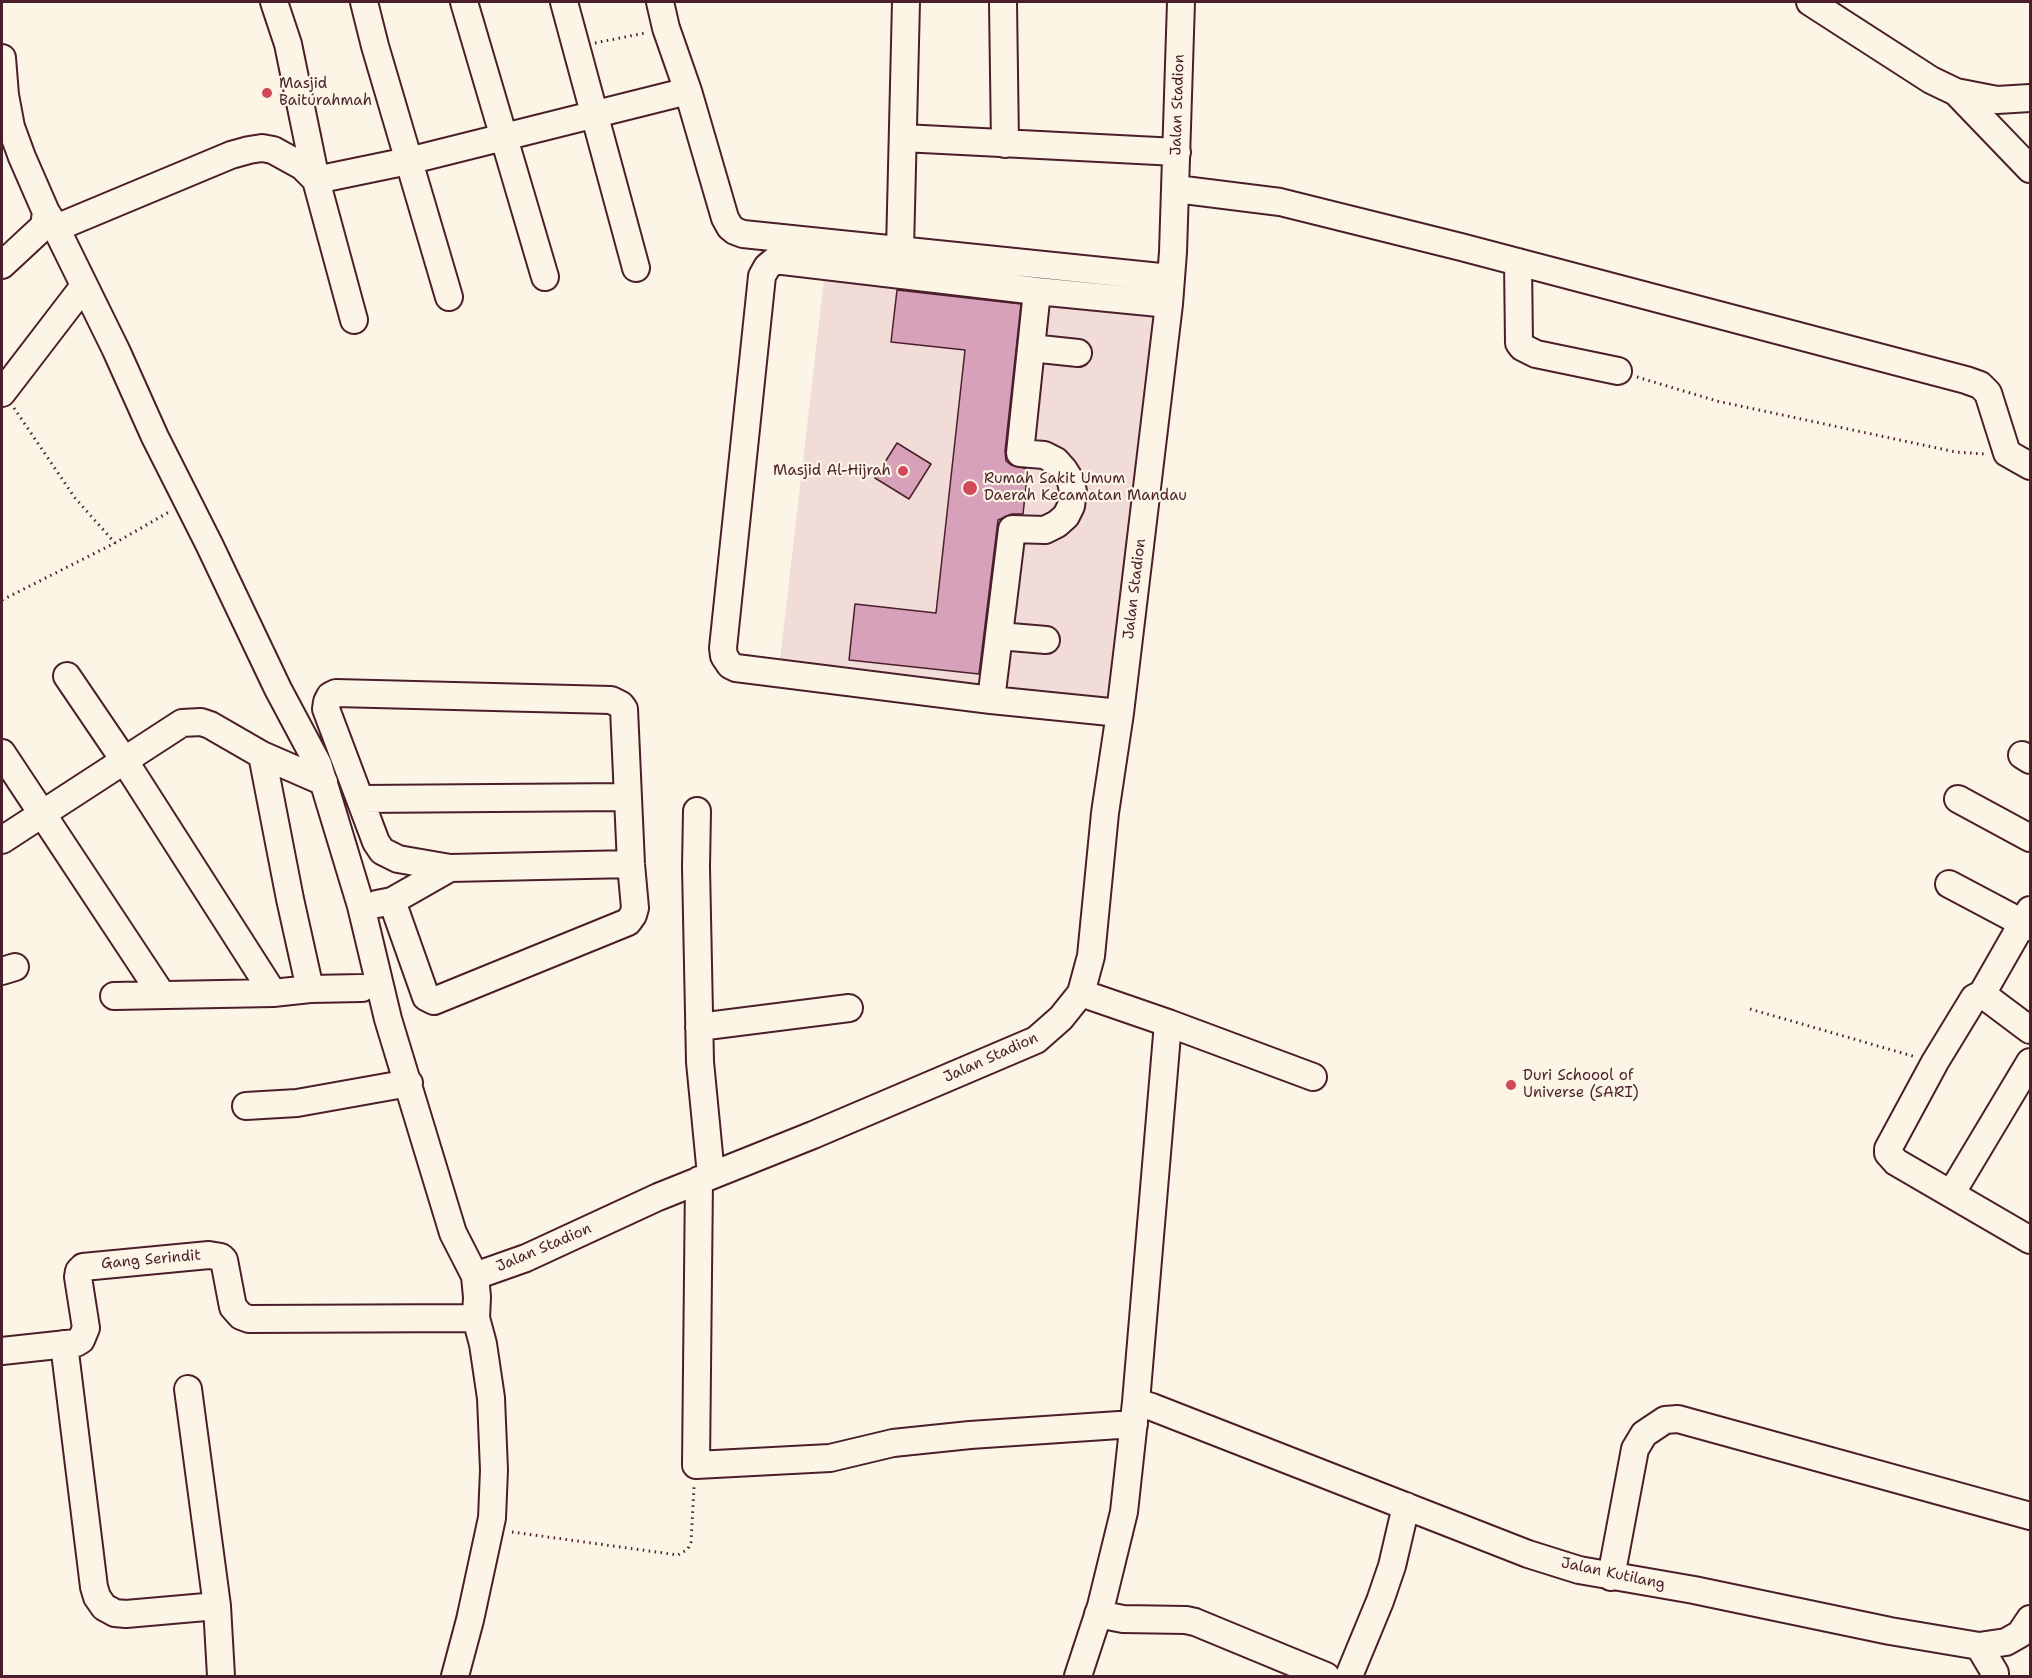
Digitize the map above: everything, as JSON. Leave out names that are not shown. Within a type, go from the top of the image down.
[{"type":"street","points":[[274,2],[288,44],[316,180],[354,320]]},
{"type":"street","points":[[364,2],[448,297]]},
{"type":"street","points":[[464,2],[546,278]]},
{"type":"street","points":[[564,2],[636,268]]},
{"type":"street","points":[[660,2],[725,218],[735,231],[743,234],[1170,278]]},
{"type":"street","points":[[900,250],[906,2]]},
{"type":"street","points":[[1003,2],[1005,144]]},
{"type":"street","name":"Jalan Stadion","points":[[475,1276],[526,1258],[658,1197],[813,1135],[1036,1040],[1061,1018],[1081,993],[1091,956],[1105,813],[1120,713],[1169,304],[1176,189],[1181,2]]},
{"type":"street","points":[[1810,2],[1930,80],[1956,92],[1997,100],[2031,98]]},
{"type":"street","points":[[2,58],[5,95],[11,127],[22,158],[278,689],[318,764],[361,906],[388,1019],[453,1233],[475,1276],[476,1318],[483,1344],[491,1398],[494,1470],[489,1528],[470,1620],[455,1677]]},
{"type":"street","points":[[316,180],[408,161],[688,91]]},
{"type":"street","points":[[1956,92],[2031,169]]},
{"type":"street","points":[[903,138],[1177,152]]},
{"type":"street","points":[[2,265],[51,220],[249,150],[262,148],[273,150],[302,166],[316,180]]},
{"type":"street","points":[[1176,189],[1280,202],[1966,380],[1980,385],[1988,393],[2007,453],[2031,466]]},
{"type":"street","points":[[1120,713],[991,700],[736,668],[730,665],[724,656],[723,648],[762,276],[774,261],[783,261],[1169,304]]},
{"type":"street","points":[[1518,262],[1519,343],[1522,347],[1536,354],[1618,371]]},
{"type":"street","points":[[2,392],[84,286]]},
{"type":"street","points":[[991,700],[1012,529],[1045,530],[1057,524],[1071,506],[1073,492],[1071,481],[1056,461],[1044,455],[1020,453],[1037,291]]},
{"type":"street","points":[[1031,348],[1078,353]]},
{"type":"street","points":[[999,636],[1046,640]]},
{"type":"street","points":[[67,676],[124,760],[273,993]]},
{"type":"street","points":[[392,901],[426,997],[434,1001],[628,922],[635,908],[624,709],[618,702],[611,700],[336,693],[330,696],[326,709],[376,842],[385,854],[398,859],[450,868],[631,864]]},
{"type":"street","points":[[2,840],[182,723],[201,722],[210,725],[262,755],[324,782]]},
{"type":"street","points":[[2,753],[162,995]]},
{"type":"street","points":[[262,755],[310,989]]},
{"type":"street","points":[[361,799],[628,797]]},
{"type":"street","points":[[1958,799],[2031,838]]},
{"type":"street","points":[[697,811],[699,1027],[705,1177],[696,1465],[830,1458],[892,1443],[1028,1431],[1135,1413]]},
{"type":"street","points":[[361,906],[392,901],[450,868]]},
{"type":"street","points":[[1949,884],[2028,920],[1982,994],[1978,994],[1971,1001],[1935,1062],[1888,1149],[1888,1154],[1896,1162],[1951,1194],[2028,1234]]},
{"type":"street","points":[[114,996],[273,993],[310,989],[362,988]]},
{"type":"street","points":[[1081,993],[1313,1077]]},
{"type":"street","points":[[1982,994],[2031,1030]]},
{"type":"street","points":[[699,1027],[849,1008]]},
{"type":"street","points":[[1078,1677],[1098,1614],[1124,1512],[1135,1413],[1168,1023]]},
{"type":"street","points":[[1951,1194],[2031,1062]]},
{"type":"street","points":[[246,1106],[297,1103],[409,1083]]},
{"type":"street","name":"Gang Serindit","points":[[2,1351],[76,1343],[81,1340],[86,1328],[78,1277],[83,1267],[209,1255],[224,1260],[233,1307],[236,1312],[249,1319],[476,1318]]},
{"type":"street","points":[[64,1344],[97,1597],[104,1607],[115,1613],[126,1614],[217,1606]]},
{"type":"street","points":[[188,1389],[217,1606],[221,1677]]},
{"type":"street","name":"Jalan Kutilang","points":[[1135,1413],[1152,1407],[1528,1554],[1579,1570],[1694,1590],[1890,1631],[1979,1646],[2006,1642],[2020,1634],[2031,1619]]},
{"type":"street","points":[[1611,1577],[1635,1449],[1644,1434],[1665,1420],[1678,1419],[2031,1516]]},
{"type":"street","points":[[1349,1677],[1392,1566],[1406,1506]]},
{"type":"street","points":[[1098,1614],[1123,1619],[1195,1622],[1326,1677]]},
{"type":"street","points":[[1979,1646],[1995,1673],[1995,1677]]},
{"type":"path","points":[[576,47],[666,28]]},
{"type":"path","points":[[1618,371],[1717,401],[1945,450],[1974,455],[2007,453]]},
{"type":"path","points":[[2,392],[75,498],[115,543]]},
{"type":"path","points":[[2,600],[115,543],[187,502]]},
{"type":"path","points":[[1750,1009],[1935,1062]]},
{"type":"path","points":[[489,1528],[678,1555],[688,1549],[691,1542],[696,1465]]},
{"type":"shaded area","name":"Rumah Sakit Umum Daerah Kecamatan Mandau","points":[[825,271],[1160,309],[1114,706],[779,668]]},
{"type":"building","points":[[897,290],[1021,304],[1005,451],[1006,461],[1011,465],[1028,469],[1023,514],[1012,514],[998,520],[979,674],[849,660],[855,604],[936,613],[965,350],[891,342]]},
{"type":"building","name":"Masjid Al-Hijrah","points":[[897,443],[931,464],[909,499],[875,478]]},
{"type":"place","name":"Masjid Baiturahmah","points":[[267,93]]},
{"type":"place","name":"Masjid Al-Hijrah","points":[[903,471]]},
{"type":"place","name":"Rumah Sakit Umum Daerah Kecamatan Mandau","points":[[970,488]]},
{"type":"place","name":"Duri Schoool of Universe (SARI)","points":[[1511,1085]]}]
